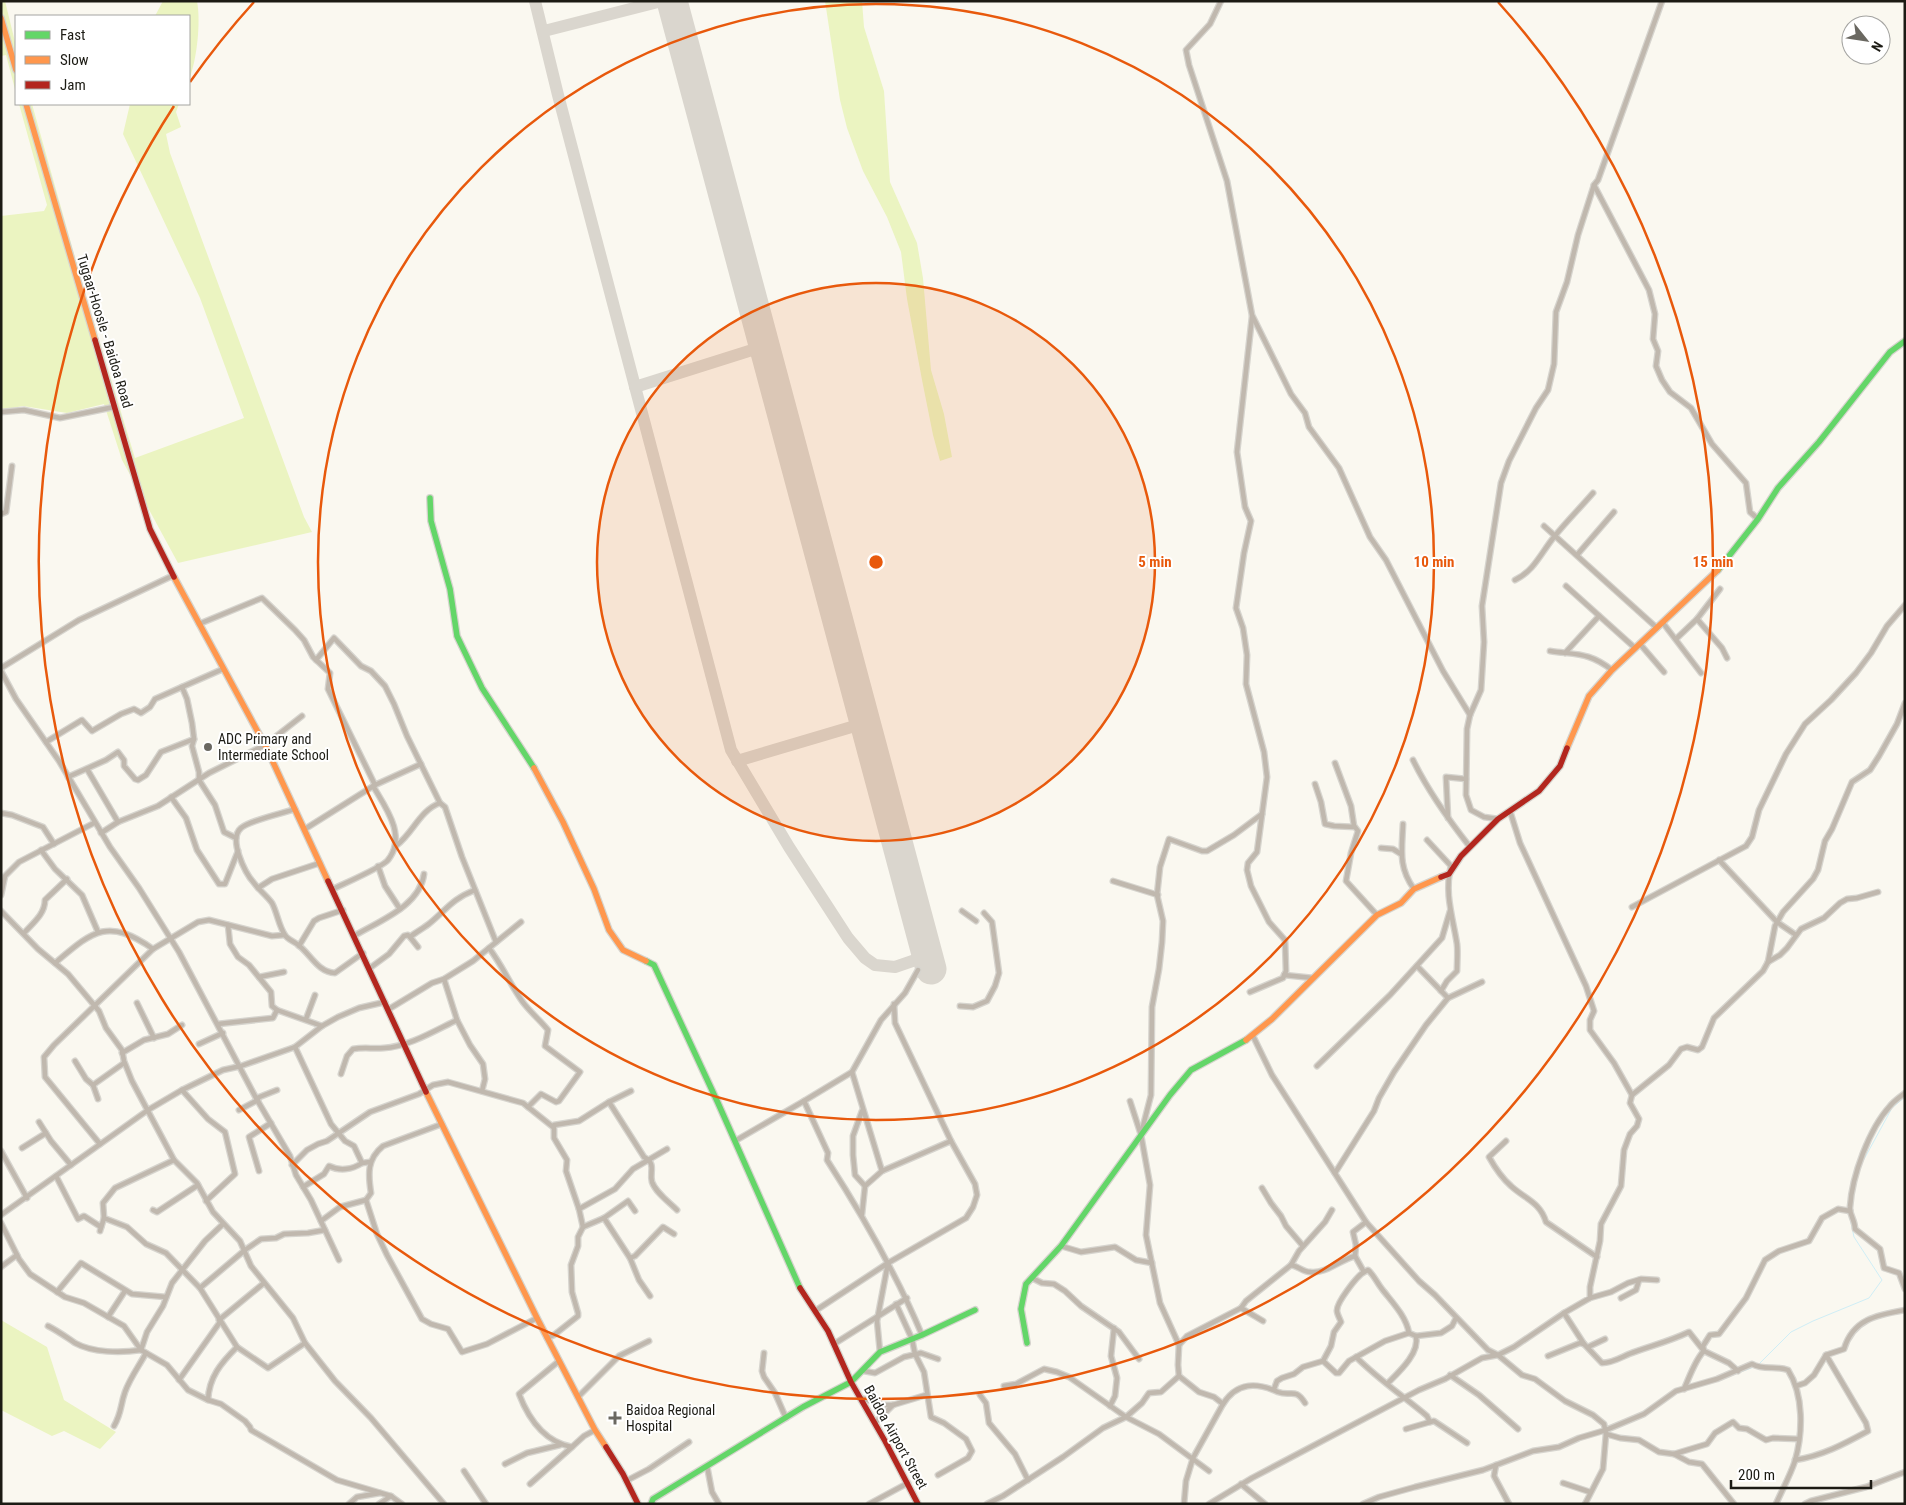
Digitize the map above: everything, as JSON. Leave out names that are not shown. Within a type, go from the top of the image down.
[{"type":"street","points":[[1221,1],[1210,24],[1186,50],[1189,66],[1227,181],[1252,315],[1291,394],[1305,413],[1309,427],[1339,468],[1370,537],[1386,560],[1443,671],[1470,716]]},
{"type":"street","points":[[1498,819],[1484,816],[1471,810],[1466,795],[1466,779],[1467,729],[1470,716],[1481,690],[1484,642],[1482,606],[1500,483],[1536,408],[1548,390],[1554,364],[1556,312],[1567,282],[1578,235],[1594,185],[1598,180],[1662,1]]},
{"type":"street","points":[[1,18],[15,67]]},
{"type":"street","name":"Tugaar-Hoosle - Baidoa Road","points":[[26,105],[150,529],[165,563],[265,745],[342,910]]},
{"type":"street","points":[[1594,185],[1649,290],[1655,314],[1653,340],[1658,351],[1656,366],[1662,380],[1670,392],[1691,408],[1712,444],[1746,483],[1750,512],[1758,519]]},
{"type":"street","points":[[1250,992],[1283,978],[1286,970],[1285,940],[1269,922],[1251,886],[1247,870],[1248,863],[1257,852],[1267,777],[1264,752],[1246,684],[1246,655],[1243,628],[1236,608],[1244,553],[1252,521],[1245,507],[1237,452],[1252,315]]},
{"type":"street","points":[[1027,1343],[1021,1309],[1026,1284],[1061,1246],[1141,1135],[1191,1070],[1253,1036],[1377,915],[1401,903],[1414,890],[1449,874],[1461,856],[1498,819],[1540,790],[1560,766],[1589,696],[1612,670],[1724,564],[1758,519],[1778,488],[1819,442],[1890,352],[1905,341]]},
{"type":"street","points":[[1,412],[24,410],[60,418],[114,407]]},
{"type":"street","points":[[1,514],[6,512],[12,466]]},
{"type":"street","points":[[1515,580],[1525,575],[1535,565],[1542,552],[1555,536],[1594,493]]},
{"type":"street","name":"Baidoa Airport Street","points":[[430,498],[431,521],[450,589],[458,636],[464,653],[482,688],[536,772],[563,822],[594,889],[609,930],[623,950],[654,965],[800,1288],[834,1344],[851,1382],[918,1504]]},
{"type":"street","points":[[1577,555],[1614,512]]},
{"type":"street","points":[[1544,526],[1657,628]]},
{"type":"street","points":[[172,576],[79,620],[1,670],[16,699],[68,776],[94,823],[150,904],[179,952],[257,1099],[290,1156],[292,1165],[339,1260]]},
{"type":"street","points":[[1566,586],[1599,616],[1638,646],[1664,672]]},
{"type":"street","points":[[1676,639],[1697,618],[1720,589]]},
{"type":"street","points":[[199,624],[262,598],[304,640],[316,660],[330,673],[328,689],[393,822],[397,845]]},
{"type":"street","points":[[1632,907],[1746,846],[1750,841],[1759,810],[1786,754],[1805,724],[1856,674],[1872,653],[1887,626],[1905,605]]},
{"type":"street","points":[[1565,653],[1599,616]]},
{"type":"street","points":[[1697,618],[1722,648],[1727,658]]},
{"type":"street","points":[[1663,623],[1701,673]]},
{"type":"street","points":[[316,660],[334,638],[361,666],[371,671],[385,686],[440,803],[445,806],[496,942]]},
{"type":"street","points":[[1550,651],[1585,654],[1595,658],[1612,670]]},
{"type":"street","points":[[46,742],[82,720],[92,731],[121,714],[134,709],[141,713],[150,707],[155,699],[223,669]]},
{"type":"street","points":[[182,687],[187,699],[194,739],[192,746],[199,772],[199,780],[215,805],[224,832],[236,838]]},
{"type":"street","points":[[1590,1298],[1601,1224],[1621,1186],[1624,1150],[1630,1134],[1640,1119],[1630,1103],[1632,1095],[1669,1065],[1682,1049],[1687,1047],[1698,1050],[1702,1047],[1714,1018],[1763,971],[1768,962],[1777,922],[1783,912],[1808,886],[1818,870],[1825,841],[1836,821],[1852,782],[1870,770],[1897,724],[1905,703]]},
{"type":"street","points":[[101,833],[118,822],[158,806],[231,761],[265,745],[302,716]]},
{"type":"street","points":[[68,776],[87,769],[118,752],[124,760],[124,766],[138,780],[146,775],[161,752],[194,739]]},
{"type":"street","points":[[1413,760],[1432,796],[1439,802],[1448,819],[1470,847]]},
{"type":"street","points":[[1336,763],[1351,806],[1354,826],[1358,831],[1350,854],[1346,881],[1377,915]]},
{"type":"street","points":[[305,828],[374,785],[421,764]]},
{"type":"street","points":[[87,769],[118,822]]},
{"type":"street","points":[[1448,819],[1446,777],[1466,779]]},
{"type":"street","points":[[1315,784],[1325,824],[1354,826]]},
{"type":"street","points":[[171,797],[186,818],[197,850],[220,884],[225,884],[238,851]]},
{"type":"street","points":[[333,889],[387,862],[397,845],[406,838],[422,815],[435,804],[440,803]]},
{"type":"street","points":[[296,810],[262,819],[241,828],[236,838],[238,851],[252,881],[271,901],[284,935],[299,946],[310,959],[329,973],[335,973],[363,953]]},
{"type":"street","points":[[1510,811],[1520,843],[1586,986],[1594,1011],[1590,1020],[1590,1030],[1614,1063],[1632,1095]]},
{"type":"street","points":[[1,813],[12,815],[43,827],[54,844]]},
{"type":"street","points":[[1141,1135],[1151,1095],[1152,1007],[1162,942],[1163,921],[1157,895],[1158,883],[1160,868],[1169,839],[1202,851],[1207,851],[1234,835],[1262,814]]},
{"type":"street","points":[[1,895],[5,876],[19,862],[94,823]]},
{"type":"street","points":[[1403,824],[1401,854],[1406,874],[1414,890]]},
{"type":"street","points":[[1427,840],[1451,866],[1449,874],[1450,911],[1457,944],[1457,971],[1447,981],[1441,991]]},
{"type":"street","points":[[1159,896],[1160,864],[1167,842]]},
{"type":"street","points":[[1381,848],[1393,849],[1401,854]]},
{"type":"street","points":[[41,850],[56,870],[82,895],[98,932]]},
{"type":"street","points":[[1719,860],[1777,922],[1796,934]]},
{"type":"street","points":[[258,888],[272,879],[320,863]]},
{"type":"street","points":[[378,866],[385,886],[400,909]]},
{"type":"street","points":[[354,936],[400,909],[414,896],[423,881],[424,874]]},
{"type":"street","points":[[24,933],[38,919],[45,906],[45,900],[67,879]]},
{"type":"street","points":[[1113,881],[1159,896]]},
{"type":"street","points":[[1158,883],[1159,896]]},
{"type":"street","points":[[410,937],[430,924],[448,905],[475,890]]},
{"type":"street","points":[[1768,962],[1787,948],[1800,929],[1829,915],[1840,903],[1847,899],[1878,892]]},
{"type":"street","points":[[299,946],[314,921],[342,910],[442,1124],[537,1318],[595,1430],[638,1504]]},
{"type":"street","points":[[1,911],[38,949],[68,974],[94,1006],[122,1053],[124,1063],[174,1160],[198,1185],[206,1201],[223,1224],[240,1241],[251,1266],[293,1318],[305,1343],[335,1381],[371,1418],[444,1504]]},
{"type":"street","points":[[962,911],[976,921]]},
{"type":"street","points":[[1317,1066],[1418,966],[1420,960],[1442,938],[1450,911]]},
{"type":"street","points":[[960,1006],[973,1007],[987,1001],[999,973],[992,922],[984,913]]},
{"type":"street","points":[[100,1144],[45,1077],[44,1057],[54,1045],[153,950],[198,922],[209,920],[272,936],[284,935]]},
{"type":"street","points":[[389,1009],[473,961],[521,922]]},
{"type":"street","points":[[228,925],[230,944],[238,957],[249,965],[271,992],[272,1006],[277,1010],[322,1026]]},
{"type":"street","points":[[55,963],[82,940],[98,932],[116,930],[153,950]]},
{"type":"street","points":[[370,968],[388,954],[404,936],[408,935],[418,947]]},
{"type":"street","points":[[489,948],[504,968],[512,986],[524,1003],[548,1030],[545,1046],[580,1072],[559,1101],[556,1102],[541,1094],[528,1107]]},
{"type":"street","points":[[1418,966],[1448,998]]},
{"type":"street","points":[[735,1141],[852,1072],[876,1027],[905,993],[918,970]]},
{"type":"street","points":[[259,977],[284,972]]},
{"type":"street","points":[[1284,975],[1313,978]]},
{"type":"street","points":[[444,979],[457,1020],[470,1046],[483,1064],[485,1078],[482,1091]]},
{"type":"street","points":[[1334,1173],[1374,1111],[1394,1072],[1426,1025],[1448,998],[1482,982]]},
{"type":"street","points":[[306,1019],[316,995]]},
{"type":"street","points":[[1,1215],[148,1110],[182,1090],[223,1070],[241,1066],[295,1047],[322,1026],[359,1008],[386,1002]]},
{"type":"street","points":[[138,1003],[154,1038]]},
{"type":"street","points":[[815,1311],[888,1263],[966,1218],[973,1207],[977,1195],[975,1184],[951,1141],[895,1023],[894,1004]]},
{"type":"street","points":[[218,1024],[274,1018],[277,1010]]},
{"type":"street","points":[[341,1074],[347,1056],[353,1049],[384,1048],[405,1044],[457,1020]]},
{"type":"street","points":[[122,1053],[144,1040],[168,1034],[182,1025]]},
{"type":"street","points":[[199,1044],[222,1033]]},
{"type":"street","points":[[1253,1036],[1272,1075],[1366,1222],[1419,1281],[1435,1294],[1488,1350],[1498,1355],[1522,1375],[1535,1378],[1566,1401],[1593,1415],[1604,1424],[1606,1432],[1603,1468],[1585,1504]]},
{"type":"street","points":[[295,1047],[331,1124],[346,1141],[354,1146],[362,1163]]},
{"type":"street","points":[[75,1062],[93,1085],[98,1099]]},
{"type":"street","points":[[93,1085],[124,1063]]},
{"type":"street","points":[[852,1072],[882,1171]]},
{"type":"street","points":[[292,1165],[307,1150],[327,1141],[370,1112],[419,1094],[433,1085],[448,1082],[524,1103],[553,1127],[554,1138],[567,1160],[566,1171],[583,1227],[578,1237],[578,1246],[571,1266],[572,1292],[578,1316],[554,1335],[547,1338]]},
{"type":"street","points":[[182,1090],[208,1119],[225,1132],[235,1174],[206,1201]]},
{"type":"street","points":[[240,1110],[257,1099],[277,1090]]},
{"type":"street","points":[[553,1127],[560,1123],[567,1124],[578,1121],[631,1091]]},
{"type":"street","points":[[1905,1093],[1890,1105],[1863,1153],[1856,1171],[1850,1211],[1855,1220],[1855,1229],[1880,1249],[1884,1268],[1899,1273],[1905,1289]]},
{"type":"street","points":[[804,1101],[828,1153],[827,1160],[862,1214],[906,1298],[922,1335]]},
{"type":"street","points":[[1130,1101],[1141,1135],[1150,1185],[1146,1235],[1160,1303],[1179,1345],[1179,1376],[1198,1392],[1214,1397],[1223,1404]]},
{"type":"street","points":[[609,1102],[644,1157],[652,1165],[651,1178],[655,1188],[677,1210]]},
{"type":"street","points":[[863,1110],[853,1136],[853,1155],[854,1175],[865,1186]]},
{"type":"street","points":[[39,1122],[71,1165]]},
{"type":"street","points":[[259,1171],[249,1137],[271,1124]]},
{"type":"street","points":[[321,1222],[340,1207],[366,1200],[371,1193],[368,1175],[370,1162],[375,1152],[383,1146],[442,1124]]},
{"type":"street","points":[[22,1148],[46,1133]]},
{"type":"street","points":[[862,1214],[865,1186],[882,1171],[951,1141]]},
{"type":"street","points":[[1506,1141],[1489,1157],[1503,1178],[1543,1212],[1546,1222],[1597,1257]]},
{"type":"street","points":[[579,1209],[615,1189],[633,1169],[667,1149]]},
{"type":"street","points":[[1,1151],[27,1198]]},
{"type":"street","points":[[56,1176],[78,1219],[84,1216],[100,1229],[104,1218],[103,1203],[115,1188],[174,1160]]},
{"type":"street","points":[[303,1186],[324,1174],[329,1166],[338,1170],[370,1162]]},
{"type":"street","points":[[154,1210],[157,1212],[166,1207],[198,1185]]},
{"type":"street","points":[[1262,1188],[1286,1226],[1303,1246]]},
{"type":"street","points":[[366,1200],[377,1234],[422,1318],[431,1324],[448,1328],[462,1352],[487,1344],[537,1318]]},
{"type":"street","points":[[583,1227],[604,1218],[628,1201],[635,1211]]},
{"type":"street","points":[[1684,1389],[1694,1371],[1695,1363],[1704,1352],[1703,1346],[1710,1336],[1719,1334],[1746,1298],[1765,1260],[1779,1251],[1809,1241],[1822,1218],[1838,1209],[1850,1211]]},
{"type":"street","points":[[1179,1345],[1186,1336],[1240,1308],[1291,1265],[1303,1246],[1332,1210]]},
{"type":"street","points":[[104,1218],[127,1227],[146,1244],[166,1254],[200,1288],[237,1347],[268,1368],[305,1343]]},
{"type":"street","points":[[604,1218],[630,1258],[639,1280],[650,1296]]},
{"type":"street","points":[[1364,1272],[1355,1256],[1356,1245],[1353,1232],[1366,1222]]},
{"type":"street","points":[[1,1223],[17,1255],[30,1274],[65,1297],[84,1304],[124,1326],[141,1350],[167,1365],[188,1390],[221,1404],[245,1421],[251,1430],[322,1472],[338,1480],[381,1492],[402,1504]]},
{"type":"street","points":[[141,1350],[147,1332],[163,1306],[181,1269],[205,1241],[223,1224]]},
{"type":"street","points":[[630,1258],[635,1256],[663,1227],[674,1234]]},
{"type":"street","points":[[200,1288],[261,1239],[276,1238],[284,1234],[325,1230]]},
{"type":"street","points":[[1061,1246],[1081,1252],[1115,1247],[1136,1260],[1152,1263]]},
{"type":"street","points":[[1,1267],[17,1255]]},
{"type":"street","points":[[1291,1265],[1301,1267],[1304,1271],[1320,1272],[1355,1256]]},
{"type":"street","points":[[58,1292],[81,1263],[132,1294],[166,1297]]},
{"type":"street","points":[[880,1352],[876,1320],[888,1263]]},
{"type":"street","points":[[1274,1389],[1277,1381],[1282,1378],[1294,1374],[1308,1365],[1323,1361],[1331,1346],[1334,1332],[1341,1322],[1337,1310],[1338,1305],[1352,1283],[1368,1270],[1398,1308],[1409,1333]]},
{"type":"street","points":[[1032,1278],[1042,1283],[1058,1286],[1081,1306],[1114,1328],[1124,1337],[1128,1346],[1139,1359]]},
{"type":"street","points":[[1621,1298],[1636,1290],[1639,1280]]},
{"type":"street","points":[[1209,1504],[1241,1484],[1482,1358],[1498,1355],[1514,1347],[1590,1298],[1611,1292],[1628,1282],[1657,1280]]},
{"type":"street","points":[[179,1380],[220,1321],[264,1283]]},
{"type":"street","points":[[108,1317],[125,1291]]},
{"type":"street","points":[[834,1344],[906,1298]]},
{"type":"street","points":[[896,1304],[924,1372],[926,1395],[931,1417],[944,1423],[966,1439],[972,1451],[968,1458],[938,1475]]},
{"type":"street","points":[[1240,1308],[1262,1320]]},
{"type":"street","points":[[651,1504],[653,1499],[786,1418],[851,1382],[864,1371],[880,1352],[975,1310]]},
{"type":"street","points":[[1796,1386],[1805,1383],[1814,1375],[1826,1355],[1844,1349],[1852,1330],[1875,1316],[1905,1310]]},
{"type":"street","points":[[1564,1313],[1586,1346],[1602,1364],[1666,1343],[1689,1332],[1704,1352],[1729,1363],[1738,1371]]},
{"type":"street","points":[[1323,1361],[1336,1373],[1339,1373],[1349,1361],[1385,1341],[1409,1333],[1416,1336],[1441,1333],[1452,1326],[1456,1318]]},
{"type":"street","points":[[48,1326],[76,1343],[88,1347],[128,1352],[141,1350]]},
{"type":"street","points":[[1110,1406],[1115,1396],[1117,1378],[1110,1356],[1114,1328]]},
{"type":"street","points":[[1388,1384],[1402,1369],[1413,1351],[1417,1342],[1416,1336]]},
{"type":"street","points":[[1548,1356],[1580,1343],[1586,1346],[1605,1339]]},
{"type":"street","points":[[578,1397],[620,1356],[649,1341]]},
{"type":"street","points":[[208,1400],[209,1386],[222,1361],[237,1347]]},
{"type":"street","points":[[114,1426],[121,1414],[121,1403],[125,1391],[146,1353]]},
{"type":"street","points":[[764,1353],[762,1371],[764,1377],[775,1392],[786,1418]]},
{"type":"street","points":[[864,1371],[875,1372],[904,1357],[915,1354],[921,1353],[938,1358]]},
{"type":"street","points":[[1795,1460],[1826,1453],[1868,1431],[1866,1423],[1826,1355]]},
{"type":"street","points":[[1356,1357],[1374,1374],[1427,1416],[1430,1422]]},
{"type":"street","points":[[559,1361],[520,1394],[535,1425],[560,1445]]},
{"type":"street","points":[[1363,1504],[1379,1497],[1482,1470],[1533,1451],[1559,1447],[1579,1438],[1606,1432],[1644,1414],[1676,1391],[1738,1371],[1752,1364],[1765,1368],[1781,1367],[1788,1370],[1796,1386],[1800,1406],[1795,1460],[1776,1504]]},
{"type":"street","points":[[1004,1386],[1016,1384],[1044,1369],[1057,1372],[1069,1377],[1126,1417],[1159,1434],[1168,1443],[1193,1458],[1209,1471]]},
{"type":"street","points":[[1450,1375],[1479,1395],[1518,1429]]},
{"type":"street","points":[[987,1504],[1028,1480],[1104,1428],[1126,1417],[1142,1403],[1149,1393],[1165,1389],[1179,1376]]},
{"type":"street","points":[[1184,1504],[1186,1481],[1193,1458],[1230,1393],[1235,1389],[1255,1386],[1274,1389],[1279,1392],[1300,1394],[1305,1403]]},
{"type":"street","points":[[861,1398],[884,1405],[893,1405],[926,1395]]},
{"type":"street","points":[[980,1395],[986,1403],[989,1423],[1015,1454],[1028,1480]]},
{"type":"street","points":[[875,1423],[893,1405]]},
{"type":"street","points":[[1406,1429],[1434,1421],[1467,1443]]},
{"type":"street","points":[[1674,1454],[1707,1444],[1715,1433],[1733,1422],[1739,1428],[1747,1429],[1766,1440],[1778,1438],[1798,1439]]},
{"type":"street","points":[[530,1484],[584,1436],[595,1430]]},
{"type":"street","points":[[1606,1432],[1620,1438],[1639,1440],[1659,1452],[1674,1454],[1689,1462],[1702,1464],[1734,1504]]},
{"type":"street","points":[[626,1481],[649,1469],[689,1442]]},
{"type":"street","points":[[505,1464],[527,1453],[560,1445],[572,1447]]},
{"type":"street","points":[[1496,1465],[1494,1476],[1509,1504]]},
{"type":"street","points":[[708,1466],[712,1492],[719,1504]]},
{"type":"street","points":[[464,1471],[486,1504]]},
{"type":"street","points":[[1805,1504],[1866,1487],[1905,1472]]},
{"type":"street","points":[[869,1504],[908,1483]]},
{"type":"street","points":[[1563,1483],[1590,1492]]},
{"type":"street","points":[[1241,1484],[1265,1504]]},
{"type":"street","points":[[349,1504],[357,1497],[381,1492]]},
{"type":"street","points":[[379,1504],[391,1496]]},
{"type":"green space","points":[[1,1],[5,1],[15,42],[15,89],[6,55],[1,56]]},
{"type":"green space","points":[[163,1],[197,1],[199,19],[198,41],[190,77],[190,15],[156,15]]},
{"type":"green space","points":[[825,1],[862,1],[864,27],[884,91],[890,182],[917,243],[923,278],[931,370],[944,414],[952,457],[940,461],[922,380],[907,299],[901,252],[887,217],[863,171],[847,128],[840,100]]},
{"type":"green space","points":[[19,105],[32,105],[87,300],[135,458],[244,418],[200,298],[123,134],[130,105],[179,105],[176,112],[181,127],[166,134],[170,153],[304,517],[312,532],[178,563],[122,460],[104,404],[67,413],[23,406],[1,410],[1,216],[44,211],[47,205]]},
{"type":"green space","points":[[1,1320],[47,1347],[64,1400],[116,1432],[100,1449],[64,1431],[52,1436],[1,1410]]},
{"type":"waterway","points":[[1862,1163],[1892,1108],[1905,1097]]},
{"type":"waterway","points":[[1759,1364],[1791,1332],[1869,1298],[1882,1280],[1854,1237],[1850,1218]]},
{"type":"waterway","points":[[1722,1379],[1754,1367]]},
{"type":"waterway","points":[[1458,1478],[1476,1474]]},
{"type":"taxiway","points":[[535,1],[558,95],[731,750],[789,847],[848,938],[865,958],[875,965],[895,967],[927,956]]},
{"type":"taxiway","points":[[544,31],[662,1]]},
{"type":"taxiway","points":[[635,387],[765,346]]},
{"type":"taxiway","points":[[737,761],[865,723]]},
{"type":"runway","points":[[672,1],[931,969]]},
{"type":"traffic: fast","points":[[1718,570],[1758,519],[1778,488],[1819,442],[1890,352],[1905,341]]},
{"type":"traffic: fast","points":[[430,498],[431,521],[450,589],[457,636],[482,688],[534,768]]},
{"type":"traffic: fast","points":[[646,961],[654,965],[800,1288]]},
{"type":"traffic: fast","points":[[1027,1343],[1021,1309],[1026,1284],[1061,1246],[1170,1095],[1191,1070],[1246,1040]]},
{"type":"traffic: fast","points":[[651,1504],[653,1499],[803,1407],[851,1382],[880,1352],[975,1310]]},
{"type":"traffic: slow","points":[[1,18],[15,67]]},
{"type":"traffic: slow","points":[[26,105],[95,340]]},
{"type":"traffic: slow","points":[[1567,748],[1589,696],[1612,670],[1718,570]]},
{"type":"traffic: slow","points":[[174,577],[266,747],[328,881]]},
{"type":"traffic: slow","points":[[534,768],[563,822],[594,889],[609,930],[623,950],[646,961]]},
{"type":"traffic: slow","points":[[1246,1040],[1272,1019],[1377,915],[1401,903],[1414,889],[1441,877]]},
{"type":"traffic: slow","points":[[426,1092],[537,1318],[595,1430],[606,1447]]},
{"type":"traffic: jam","points":[[95,340],[150,529],[174,577]]},
{"type":"traffic: jam","points":[[1441,877],[1449,874],[1461,856],[1498,819],[1539,791],[1560,766],[1567,748]]},
{"type":"traffic: jam","points":[[328,881],[426,1092]]},
{"type":"traffic: jam","points":[[800,1288],[828,1331],[851,1382],[918,1504]]},
{"type":"traffic: jam","points":[[606,1447],[623,1474],[638,1504]]},
{"type":"place","name":"ADC Primary and Intermediate School","points":[[208,747]]},
{"type":"place","name":"Baidoa Regional Hospital","points":[[615,1418]]}]
